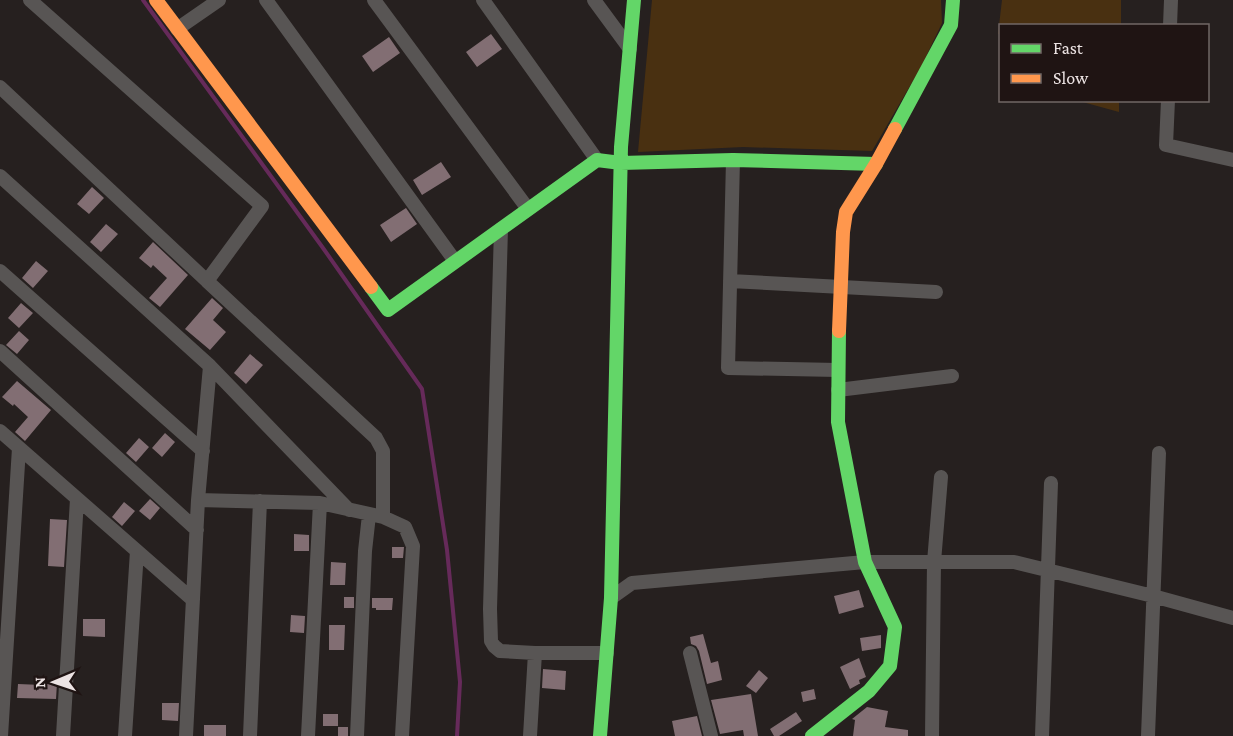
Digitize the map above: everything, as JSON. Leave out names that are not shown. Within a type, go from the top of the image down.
[{"type":"street","points":[[30,0],[262,206],[207,281]]},
{"type":"street","points":[[156,0],[388,310],[597,160],[621,163],[734,160],[876,164]]},
{"type":"street","points":[[177,29],[219,0]]},
{"type":"street","points":[[266,0],[455,261]]},
{"type":"street","points":[[374,0],[528,209]]},
{"type":"street","points":[[483,0],[597,160]]},
{"type":"street","points":[[594,0],[630,49]]},
{"type":"street","points":[[600,736],[611,598],[621,147],[634,0]]},
{"type":"street","points":[[812,736],[869,691],[890,666],[895,627],[865,562],[838,422],[843,232],[846,212],[876,164],[951,25],[953,0]]},
{"type":"street","points":[[1170,24],[1171,0]]},
{"type":"street","points":[[0,87],[376,438],[383,451],[376,516],[365,550],[357,736]]},
{"type":"street","points":[[1167,102],[1166,145],[1233,160]]},
{"type":"street","points":[[734,160],[728,368],[838,370]]},
{"type":"street","points":[[0,176],[210,366],[350,510]]},
{"type":"street","points":[[501,229],[491,641],[500,651],[607,653]]},
{"type":"street","points":[[0,271],[203,451]]},
{"type":"street","points":[[730,281],[936,292]]},
{"type":"street","points":[[0,351],[197,530]]},
{"type":"street","points":[[186,736],[198,500],[210,366]]},
{"type":"street","points":[[838,390],[952,376]]},
{"type":"street","points":[[0,431],[193,600]]},
{"type":"street","points":[[1,736],[19,448]]},
{"type":"street","points":[[1148,736],[1159,453]]},
{"type":"street","points":[[932,736],[934,562],[941,477]]},
{"type":"street","points":[[1042,736],[1051,483]]},
{"type":"street","points":[[63,736],[77,499]]},
{"type":"street","points":[[198,500],[320,503],[376,516],[405,527],[413,546],[402,736]]},
{"type":"street","points":[[250,736],[260,501]]},
{"type":"street","points":[[308,736],[320,503]]},
{"type":"street","points":[[125,736],[138,551]]},
{"type":"street","points":[[611,598],[632,583],[865,562],[1014,562],[1233,618]]},
{"type":"street","points":[[530,736],[535,653]]},
{"type":"street","points":[[690,653],[711,736]]},
{"type":"shaded area","points":[[652,0],[941,0],[942,23],[921,67],[872,151],[743,147],[638,152]]},
{"type":"shaded area","points":[[1002,0],[1121,0],[1121,24],[999,24]]},
{"type":"shaded area","points":[[1083,102],[1119,102],[1119,112]]},
{"type":"building","points":[[491,34],[502,49],[477,67],[466,52]]},
{"type":"building","points":[[389,37],[400,53],[373,72],[362,56]]},
{"type":"building","points":[[441,162],[451,177],[422,195],[413,180]]},
{"type":"building","points":[[92,187],[104,198],[89,214],[77,204]]},
{"type":"building","points":[[406,208],[417,224],[391,242],[380,225]]},
{"type":"building","points":[[106,224],[118,234],[101,252],[90,242]]},
{"type":"building","points":[[153,242],[188,275],[160,307],[149,298],[167,278],[153,265],[151,268],[139,258]]},
{"type":"building","points":[[36,261],[48,271],[33,288],[22,278]]},
{"type":"building","points":[[212,298],[223,308],[213,320],[226,332],[210,350],[185,329]]},
{"type":"building","points":[[21,303],[33,313],[19,328],[8,318]]},
{"type":"building","points":[[19,331],[29,340],[17,354],[6,345]]},
{"type":"building","points":[[250,354],[263,365],[246,384],[234,373]]},
{"type":"building","points":[[17,381],[51,410],[25,441],[15,432],[28,417],[2,397]]},
{"type":"building","points":[[165,433],[175,442],[162,457],[152,448]]},
{"type":"building","points":[[139,438],[149,447],[136,462],[126,453]]},
{"type":"building","points":[[150,499],[160,508],[150,520],[139,511]]},
{"type":"building","points":[[124,502],[135,511],[122,526],[112,517]]},
{"type":"building","points":[[50,519],[67,520],[64,567],[48,566]]},
{"type":"building","points":[[294,534],[309,535],[309,551],[294,551]]},
{"type":"building","points":[[392,547],[404,547],[403,558],[392,558]]},
{"type":"building","points":[[331,562],[346,563],[345,585],[330,585]]},
{"type":"building","points":[[859,590],[864,607],[839,614],[834,596]]},
{"type":"building","points":[[344,597],[354,597],[354,608],[344,608]]},
{"type":"building","points":[[372,598],[393,598],[392,610],[372,608]]},
{"type":"building","points":[[291,615],[305,616],[304,633],[290,632]]},
{"type":"building","points":[[83,619],[105,619],[105,637],[83,636]]},
{"type":"building","points":[[329,625],[345,625],[344,650],[329,650]]},
{"type":"building","points":[[703,634],[711,663],[718,661],[722,680],[707,684],[699,651],[691,644],[690,637]]},
{"type":"building","points":[[881,635],[881,648],[862,651],[860,638]]},
{"type":"building","points":[[859,658],[866,677],[859,680],[860,684],[850,689],[840,667]]},
{"type":"building","points":[[543,669],[566,671],[565,690],[542,688]]},
{"type":"building","points":[[759,670],[768,678],[756,693],[746,686]]},
{"type":"building","points":[[42,683],[57,683],[56,699],[17,698],[18,684],[42,685]]},
{"type":"building","points":[[814,689],[816,699],[803,702],[801,692]]},
{"type":"building","points":[[751,694],[758,736],[744,736],[743,730],[720,734],[711,700]]},
{"type":"building","points":[[162,703],[179,703],[178,721],[162,720]]},
{"type":"building","points":[[867,707],[888,711],[885,727],[908,730],[908,736],[853,736],[855,720],[852,719]]},
{"type":"building","points":[[796,712],[802,721],[779,736],[774,736],[770,729]]},
{"type":"building","points":[[323,714],[338,714],[338,726],[323,726]]},
{"type":"building","points":[[697,716],[702,736],[675,736],[672,721]]},
{"type":"building","points":[[204,725],[226,725],[226,736],[204,736]]},
{"type":"building","points":[[338,727],[348,727],[348,736],[338,736]]},
{"type":"waterway","points":[[143,0],[422,389],[447,550],[460,682],[457,736]]},
{"type":"traffic: fast","points":[[600,736],[611,598],[621,147],[634,0]]},
{"type":"traffic: fast","points":[[895,129],[951,25],[953,0]]},
{"type":"traffic: fast","points":[[371,287],[388,310],[597,160],[621,163],[733,160],[876,164]]},
{"type":"traffic: fast","points":[[812,736],[869,691],[890,666],[895,627],[865,562],[838,422],[839,331]]},
{"type":"traffic: slow","points":[[156,0],[371,287]]},
{"type":"traffic: slow","points":[[839,331],[843,232],[846,212],[895,129]]}]
